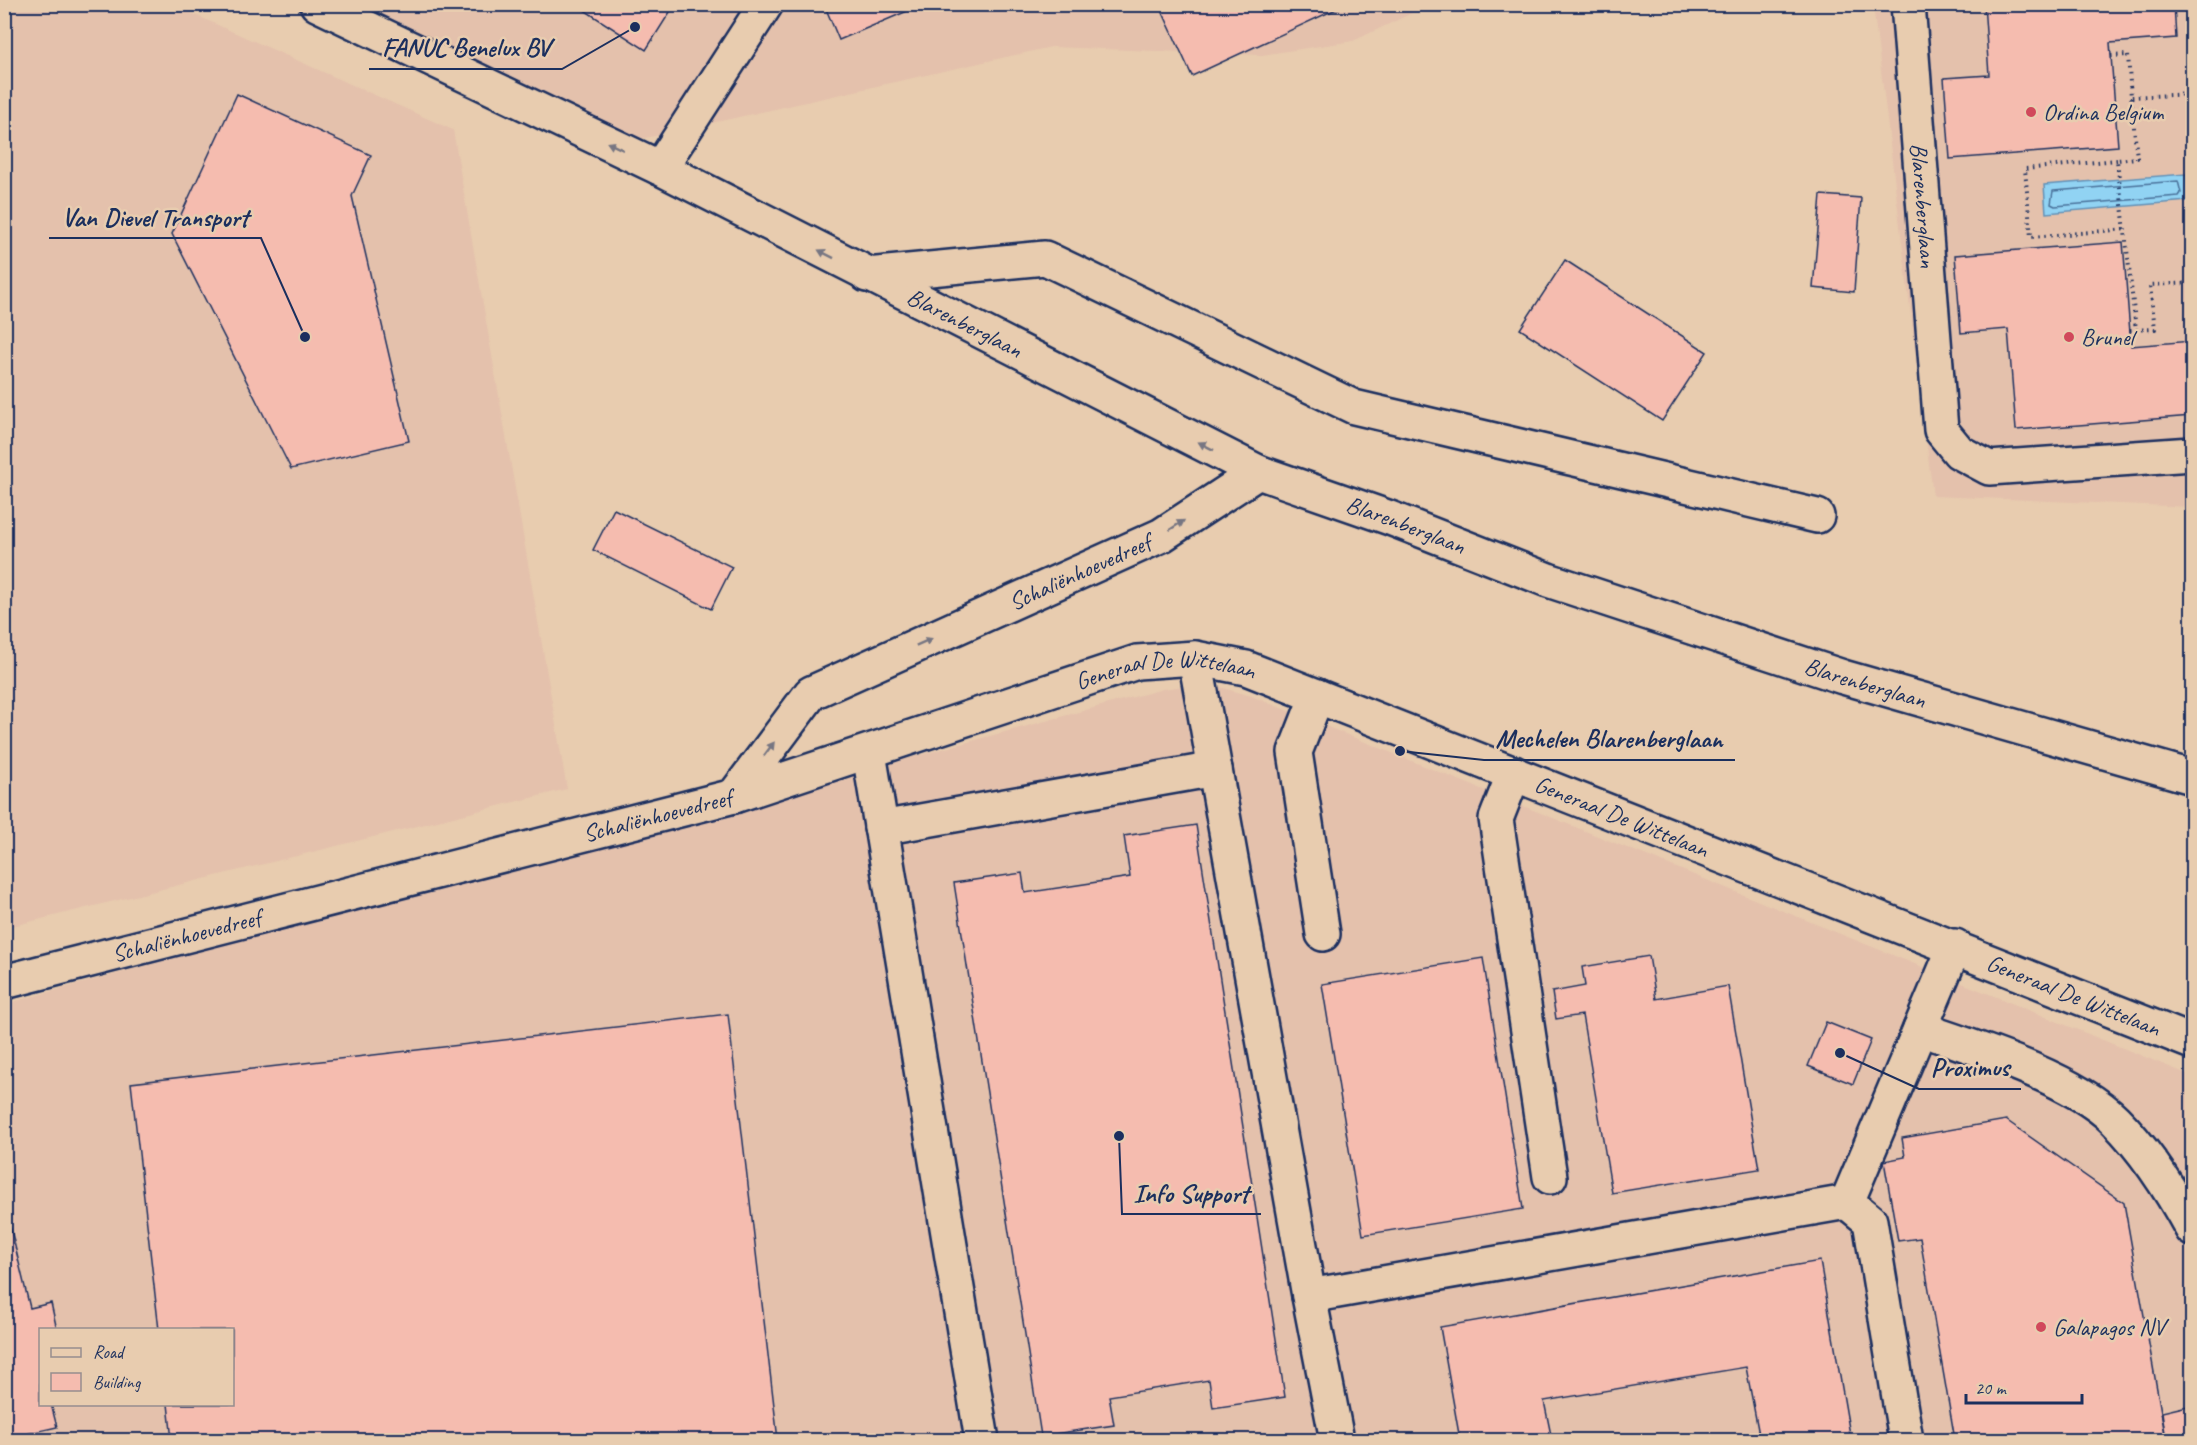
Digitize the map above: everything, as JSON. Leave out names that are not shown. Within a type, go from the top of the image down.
[{"type":"street","name":"Blarenberglaan","points":[[317,4],[660,168],[1258,472],[1390,518],[1548,580],[1843,678],[2193,777]]},
{"type":"street","points":[[660,168],[766,4]]},
{"type":"street","name":"Blarenberglaan","points":[[1908,4],[1941,430],[1959,452],[1989,468],[2193,454]]},
{"type":"street","points":[[867,275],[1045,258],[1354,407],[1817,516]]},
{"type":"street","name":"Schaliënhoevedreef","points":[[4,982],[734,796],[811,693],[1162,535],[1258,472]]},
{"type":"street","points":[[1195,658],[1309,1296],[1337,1440]]},
{"type":"street","name":"Generaal De Wittelaan","points":[[734,796],[1137,663],[1195,658],[1246,668],[1955,946],[2193,1042]]},
{"type":"street","points":[[1317,696],[1295,752],[1323,934]]},
{"type":"street","points":[[869,753],[982,1440]]},
{"type":"street","points":[[881,828],[1215,770]]},
{"type":"street","points":[[1514,772],[1496,819],[1550,1177]]},
{"type":"street","points":[[1847,1202],[1955,946]]},
{"type":"street","points":[[1920,1029],[1991,1053],[2067,1087],[2114,1118],[2152,1162],[2193,1229]]},
{"type":"street","points":[[1309,1296],[1847,1202],[1870,1221],[1906,1440]]},
{"type":"path","points":[[2111,56],[2128,55],[2137,158],[2025,169],[2031,237],[2127,229]]},
{"type":"path","points":[[2131,97],[2193,94]]},
{"type":"path","points":[[2117,160],[2121,212],[2127,229],[2136,330]]},
{"type":"path","points":[[2130,330],[2155,329],[2151,285],[2193,283]]},
{"type":"shaded area","points":[[4,5],[173,5],[453,130],[567,789],[5,928]]},
{"type":"shaded area","points":[[362,5],[1429,5],[1353,41],[1262,55],[1051,47],[641,139]]},
{"type":"shaded area","points":[[1873,5],[2192,5],[2192,507],[1933,496]]},
{"type":"shaded area","points":[[1206,683],[1251,696],[2192,1076],[2192,1440],[5,1440],[5,1004],[1163,689]]},
{"type":"water","points":[[2186,174],[2188,201],[2046,213],[2044,185]]},
{"type":"building","points":[[575,4],[675,4],[646,50]]},
{"type":"building","points":[[824,4],[924,4],[839,40]]},
{"type":"building","points":[[1159,4],[1347,4],[1192,76]]},
{"type":"building","name":"Ordina Belgium","points":[[1984,4],[2174,4],[2176,38],[2110,43],[2118,146],[1950,159],[1944,78],[1989,75]]},
{"type":"building","points":[[237,94],[371,155],[352,196],[409,441],[291,469],[172,234]]},
{"type":"building","points":[[1821,195],[1861,198],[1854,292],[1813,288]]},
{"type":"building","name":"Brunel","points":[[2123,242],[2131,346],[2192,341],[2192,416],[2016,430],[2008,329],[1961,333],[1955,255]]},
{"type":"building","points":[[1565,260],[1707,352],[1662,421],[1520,329]]},
{"type":"building","points":[[614,509],[732,567],[711,609],[593,550]]},
{"type":"building","points":[[1196,825],[1285,1397],[1213,1408],[1209,1380],[1109,1396],[1114,1425],[1041,1436],[954,883],[1022,873],[1025,893],[1130,877],[1124,836]]},
{"type":"building","points":[[1649,956],[1656,999],[1728,986],[1759,1169],[1612,1193],[1582,1015],[1556,1019],[1552,992],[1585,986],[1582,967]]},
{"type":"building","points":[[1483,958],[1523,1209],[1363,1235],[1322,984]]},
{"type":"building","points":[[728,1014],[778,1440],[172,1440],[168,1406],[234,1406],[234,1328],[159,1328],[131,1083]]},
{"type":"building","points":[[1826,1022],[1871,1040],[1853,1084],[1808,1066]]},
{"type":"building","name":"Galapagos NV","points":[[2006,1120],[2124,1203],[2166,1440],[1955,1440],[1920,1238],[1898,1241],[1884,1161],[1905,1157],[1902,1138]]},
{"type":"building","points":[[4,1201],[30,1308],[51,1303],[57,1328],[39,1328],[39,1406],[52,1406],[57,1427],[4,1439]]},
{"type":"building","points":[[1820,1261],[1851,1440],[1760,1440],[1746,1367],[1544,1401],[1552,1440],[1460,1440],[1440,1327]]},
{"type":"building","points":[[2192,1405],[2192,1440],[2166,1440],[2162,1412]]},
{"type":"place","name":"FANUC Benelux BV","points":[[635,27]]},
{"type":"place","name":"Ordina Belgium","points":[[2031,112]]},
{"type":"place","name":"Van Dievel Transport","points":[[305,337]]},
{"type":"place","name":"Brunel","points":[[2069,337]]},
{"type":"place","name":"Mechelen Blarenberglaan","points":[[1400,751]]},
{"type":"place","name":"Proximus","points":[[1840,1053]]},
{"type":"place","name":"Info Support","points":[[1119,1136]]},
{"type":"place","name":"Galapagos NV","points":[[2041,1327]]}]
